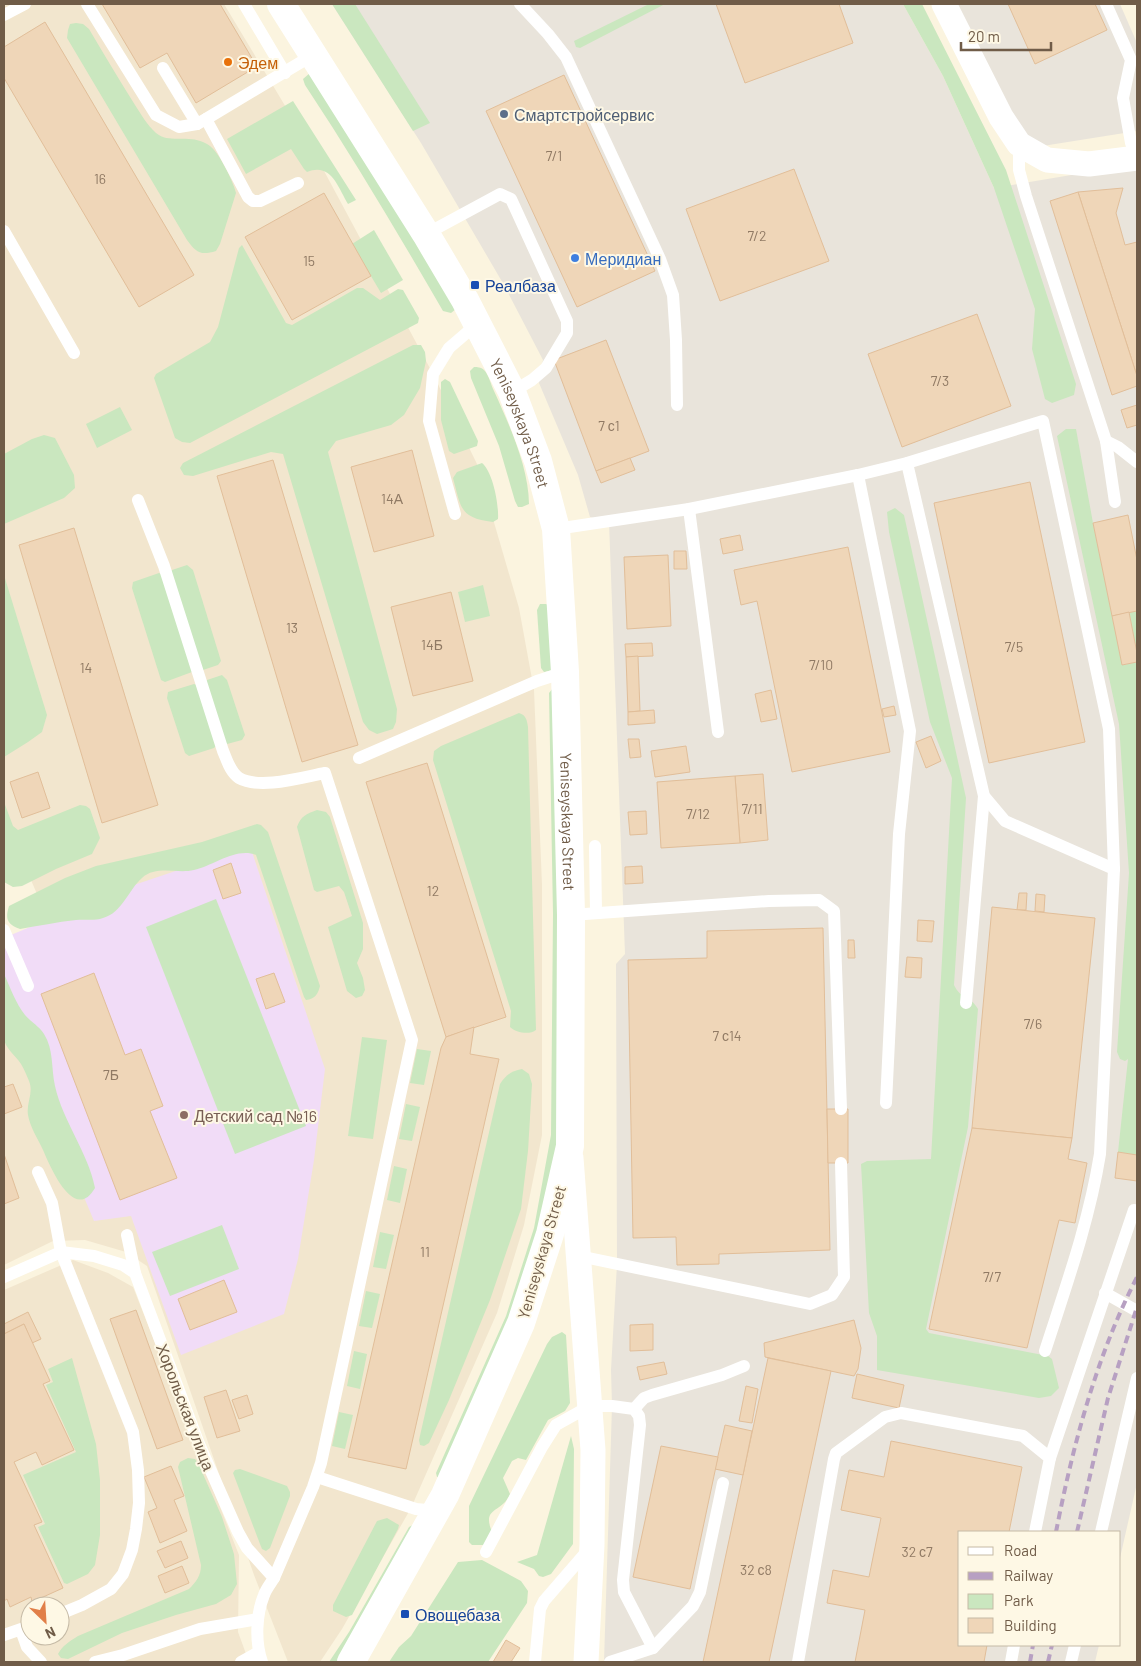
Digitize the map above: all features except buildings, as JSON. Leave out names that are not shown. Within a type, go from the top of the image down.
[{"type":"main road","name":"Yeniseyskaya Street","points":[[281,4],[426,234],[478,323],[512,392],[538,461],[556,529],[584,914],[570,1146],[550,1234],[521,1323],[478,1424],[437,1511],[351,1662]]},
{"type":"street","points":[[944,4],[1001,117],[1019,144],[1047,160],[1089,164],[1137,158]]},
{"type":"street","points":[[570,1146],[593,1450],[592,1545],[586,1662]]},
{"type":"lane","points":[[4,14],[25,4]]},
{"type":"lane","points":[[87,4],[156,115],[179,127],[202,121],[313,55]]},
{"type":"lane","points":[[244,4],[285,73]]},
{"type":"lane","points":[[520,4],[566,57],[660,259],[673,295],[678,405]]},
{"type":"lane","points":[[1106,4],[1131,60],[1123,98],[1131,143],[1137,158]]},
{"type":"lane","points":[[163,68],[202,121],[248,197],[253,202],[298,183]]},
{"type":"lane","points":[[1019,144],[1019,170],[1026,196],[1106,441],[1115,502]]},
{"type":"lane","points":[[426,234],[500,194],[511,199],[567,321],[567,333],[546,368],[532,380],[512,392]]},
{"type":"lane","points":[[4,230],[74,353]]},
{"type":"lane","points":[[455,514],[429,420],[433,374],[449,348],[478,323]]},
{"type":"lane","points":[[556,529],[689,509],[858,475],[907,463],[1043,421],[1109,729],[1114,869],[1100,1154],[1094,1190],[1083,1232],[1045,1351]]},
{"type":"lane","points":[[1106,441],[1118,447],[1137,462]]},
{"type":"lane","points":[[907,463],[984,796],[966,1003]]},
{"type":"lane","points":[[858,475],[910,731],[900,834],[886,1103]]},
{"type":"lane","points":[[138,500],[164,566],[223,751],[233,772],[239,778],[264,783],[292,780],[325,773],[412,1040],[361,1282],[317,1477],[274,1578],[264,1594],[258,1619],[260,1657],[241,1662]]},
{"type":"lane","points":[[689,509],[718,732]]},
{"type":"lane","points":[[359,758],[537,681],[565,672]]},
{"type":"lane","points":[[984,796],[1005,821],[1114,869]]},
{"type":"lane","points":[[595,846],[584,914],[769,901],[819,900],[834,911],[841,1109]]},
{"type":"lane","points":[[4,930],[28,986]]},
{"type":"lane","points":[[579,1256],[810,1304],[832,1294],[844,1277],[842,1163]]},
{"type":"lane","points":[[38,1172],[52,1203],[61,1252],[133,1432],[138,1470],[136,1529],[132,1550],[123,1574],[111,1589],[82,1606],[70,1610]]},
{"type":"lane","points":[[1036,1531],[1050,1458],[1134,1210]]},
{"type":"lane","name":"Хорольская улица","points":[[127,1236],[134,1273],[199,1444],[238,1532],[247,1548],[274,1578]]},
{"type":"lane","points":[[4,1277],[61,1252],[94,1256],[123,1265],[134,1273]]},
{"type":"lane","points":[[1105,1293],[1137,1311]]},
{"type":"lane","points":[[634,1409],[644,1398],[722,1375],[744,1366]]},
{"type":"lane","points":[[1101,1531],[1137,1378]]},
{"type":"lane","points":[[486,1552],[542,1447],[556,1425],[590,1406],[634,1409],[639,1416],[640,1425],[623,1580],[624,1592],[653,1648]]},
{"type":"lane","points":[[798,1662],[836,1453],[885,1417],[901,1413],[1022,1436],[1050,1458]]},
{"type":"lane","points":[[317,1477],[416,1509],[437,1511]]},
{"type":"lane","points":[[610,1662],[653,1648],[693,1606],[700,1592],[723,1483]]},
{"type":"lane","points":[[535,1662],[540,1609],[544,1601],[592,1545]]},
{"type":"lane","points":[[95,1662],[123,1655],[200,1629],[258,1619]]},
{"type":"lane","points":[[4,1635],[20,1630]]},
{"type":"lane","points":[[27,1646],[41,1662]]},
{"type":"lane","points":[[1011,1662],[1014,1646]]},
{"type":"lane","points":[[1071,1662],[1075,1646]]},
{"type":"shaded area","points":[[4,4],[224,4],[323,169],[433,374],[477,464],[519,608],[534,690],[542,885],[542,1135],[524,1225],[497,1313],[411,1508],[342,1629],[320,1662],[288,1662],[254,1575],[147,1266],[126,1252],[85,1240],[53,1241],[4,1265],[4,1015],[67,964],[4,817]]},
{"type":"shaded area","points":[[332,4],[903,4],[943,76],[994,188],[1137,164],[1137,1483],[1121,1554],[1121,1531],[958,1531],[958,1646],[1099,1646],[1095,1662],[604,1662],[612,1406],[611,1370],[617,1264],[616,964],[625,954],[609,522],[590,517],[578,475],[539,383],[543,360],[504,285],[421,143]]},
{"type":"shaded area","points":[[945,4],[1120,4],[1137,43],[1137,131],[1030,148]]},
{"type":"shaded area","name":"Детский сад №16","points":[[250,846],[325,1069],[314,1160],[298,1259],[284,1314],[181,1355],[131,1216],[94,1221],[4,1006],[4,940],[6,937],[119,890]]},
{"type":"shaded area","points":[[73,1260],[108,1273],[133,1287],[239,1555],[238,1632],[249,1662],[4,1662],[4,1290]]},
{"type":"green space","points":[[332,4],[355,4],[430,123],[413,131]]},
{"type":"green space","points":[[649,4],[665,4],[580,48],[576,47],[574,41]]},
{"type":"green space","points":[[903,4],[922,4],[1006,170],[1076,384],[1074,395],[1052,403],[1045,399],[1032,349],[1035,309],[994,188],[943,76]]},
{"type":"green space","points":[[70,24],[83,24],[89,29],[135,105],[156,133],[168,138],[192,139],[203,142],[214,150],[222,161],[236,193],[216,251],[199,252],[187,240],[67,38]]},
{"type":"green space","points":[[310,73],[313,74],[456,309],[451,313],[443,311],[376,197],[305,85],[303,79]]},
{"type":"green space","points":[[293,101],[356,200],[348,204],[337,184],[328,173],[322,170],[307,172],[291,149],[246,174],[227,139]]},
{"type":"green space","points":[[374,230],[403,280],[381,293],[352,244]]},
{"type":"green space","points":[[242,245],[286,323],[292,325],[357,288],[363,288],[380,300],[398,289],[403,290],[419,318],[418,323],[190,443],[182,442],[175,438],[154,378],[156,374],[210,342],[218,327],[239,248]]},
{"type":"green space","points":[[413,345],[421,345],[425,352],[426,361],[420,388],[404,415],[391,425],[336,441],[328,452],[397,709],[396,722],[393,729],[377,734],[369,730],[363,722],[283,454],[271,452],[193,476],[184,475],[180,468],[183,463]]},
{"type":"green space","points":[[474,367],[482,368],[487,375],[517,446],[528,490],[529,504],[522,507],[518,507],[515,501],[499,446],[471,378],[470,371]]},
{"type":"green space","points":[[445,379],[450,382],[478,441],[477,446],[454,454],[449,451],[441,420],[441,382]]},
{"type":"green space","points":[[120,407],[132,430],[97,448],[86,424]]},
{"type":"green space","points":[[1066,429],[1076,429],[1093,523],[1123,665],[1137,662],[1137,1155],[1118,1152],[1128,1059],[1125,1061],[1120,1059],[1117,1052],[1129,873],[1119,724],[1057,436]]},
{"type":"green space","points":[[44,435],[55,438],[74,475],[75,488],[64,498],[4,524],[4,454],[32,439]]},
{"type":"green space","points":[[482,463],[486,467],[492,481],[496,498],[498,519],[493,522],[474,518],[463,509],[453,478],[457,472]]},
{"type":"green space","points":[[895,508],[904,515],[966,798],[954,985],[978,1009],[968,1127],[926,1329],[929,1333],[1048,1356],[1052,1359],[1059,1388],[1051,1396],[1039,1398],[877,1370],[877,1336],[869,1313],[861,1164],[867,1161],[931,1159],[952,778],[930,722],[889,532],[887,512]]},
{"type":"green space","points":[[187,565],[193,570],[221,661],[218,665],[203,670],[170,573],[172,570]]},
{"type":"green space","points":[[159,573],[163,575],[192,672],[165,682],[161,680],[132,588],[133,582]]},
{"type":"green space","points":[[4,575],[47,715],[42,732],[4,757]]},
{"type":"green space","points":[[483,585],[490,616],[465,622],[458,592]]},
{"type":"green space","points":[[540,604],[550,606],[553,670],[544,672],[541,668],[537,610]]},
{"type":"green space","points":[[1137,611],[1137,653],[1129,612]]},
{"type":"green space","points":[[222,675],[227,680],[245,735],[242,740],[227,744],[225,743],[205,683],[207,680]]},
{"type":"green space","points":[[194,684],[197,685],[216,746],[189,756],[185,753],[167,698],[168,692]]},
{"type":"green space","points":[[553,688],[557,691],[560,1137],[515,1320],[441,1478],[437,1477],[436,1473],[506,1316],[534,1228],[551,1135],[553,914],[549,693]]},
{"type":"green space","points":[[519,713],[526,718],[528,727],[536,1030],[527,1033],[516,1031],[510,1027],[511,1011],[433,760],[434,751],[441,746]]},
{"type":"green space","points":[[4,802],[13,826],[18,830],[80,805],[86,806],[90,809],[100,838],[92,854],[22,886],[13,887],[4,882]]},
{"type":"green space","points":[[317,810],[326,812],[330,817],[363,923],[363,949],[357,963],[365,990],[362,996],[356,998],[347,991],[328,927],[352,916],[344,892],[339,886],[317,892],[314,890],[297,827],[304,816]]},
{"type":"green space","points":[[257,824],[261,825],[268,832],[320,986],[317,994],[312,999],[306,1000],[304,997],[256,855],[241,853],[194,870],[160,871],[148,874],[137,883],[115,911],[100,919],[69,921],[20,929],[8,921],[9,906],[65,878],[96,866],[202,842]]},
{"type":"green space","points":[[216,899],[306,1126],[235,1154],[146,927]]},
{"type":"green space","points":[[4,974],[22,1011],[42,1031],[47,1040],[59,1099],[92,1175],[95,1188],[87,1197],[79,1200],[71,1196],[57,1179],[30,1124],[28,1111],[31,1090],[29,1081],[21,1064],[8,1049],[4,1039]]},
{"type":"green space","points":[[362,1037],[387,1040],[373,1139],[348,1136]]},
{"type":"green space","points":[[417,1049],[431,1051],[424,1085],[410,1083]]},
{"type":"green space","points":[[522,1069],[529,1074],[532,1084],[528,1151],[521,1209],[490,1300],[449,1400],[429,1443],[424,1446],[420,1445],[419,1440],[500,1084],[509,1074]]},
{"type":"green space","points":[[406,1104],[420,1107],[412,1141],[399,1139]]},
{"type":"green space","points":[[394,1166],[407,1169],[400,1203],[387,1200]]},
{"type":"green space","points":[[222,1225],[239,1269],[170,1296],[152,1252]]},
{"type":"green space","points":[[380,1232],[394,1235],[386,1269],[373,1267]]},
{"type":"green space","points":[[366,1291],[380,1294],[372,1328],[359,1326]]},
{"type":"green space","points":[[562,1332],[566,1335],[570,1403],[565,1411],[548,1420],[526,1460],[518,1458],[512,1461],[503,1478],[510,1494],[502,1505],[491,1514],[489,1519],[493,1534],[486,1545],[472,1545],[469,1542],[469,1506],[547,1344],[552,1337]]},
{"type":"green space","points":[[354,1351],[367,1354],[360,1389],[347,1386]]},
{"type":"green space","points":[[72,1358],[96,1444],[100,1480],[100,1535],[95,1565],[88,1574],[67,1584],[64,1583],[38,1527],[45,1524],[23,1475],[76,1452],[46,1385],[53,1382],[48,1369]]},
{"type":"green space","points":[[339,1412],[353,1415],[345,1449],[332,1446]]},
{"type":"green space","points":[[571,1436],[574,1449],[573,1544],[551,1574],[543,1577],[539,1576],[534,1569],[517,1562],[537,1555]]},
{"type":"green space","points":[[188,1458],[195,1459],[222,1517],[234,1554],[237,1584],[231,1595],[216,1604],[122,1633],[68,1659],[61,1658],[58,1654],[65,1646],[70,1646],[70,1641],[78,1636],[189,1589],[198,1578],[201,1565],[178,1467],[180,1462]]},
{"type":"green space","points":[[240,1469],[287,1486],[290,1492],[270,1548],[266,1551],[262,1549],[233,1473],[235,1470]]},
{"type":"green space","points":[[387,1518],[399,1525],[398,1529],[352,1615],[346,1617],[333,1611],[333,1605],[377,1521]]},
{"type":"green space","points":[[413,1525],[344,1662],[329,1662],[349,1632],[409,1527]]},
{"type":"green space","points":[[482,1560],[521,1581],[528,1591],[527,1603],[488,1662],[389,1662],[399,1647],[411,1636],[458,1562]]},
{"type":"railway","points":[[1056,1531],[1078,1434],[1098,1370],[1109,1338],[1137,1277]]},
{"type":"railway","points":[[1077,1531],[1108,1398],[1137,1307]]},
{"type":"railway","points":[[1030,1662],[1033,1646]]},
{"type":"railway","points":[[1048,1662],[1052,1646]]},
{"type":"place","name":"Эдем","points":[[228,62]]},
{"type":"place","name":"Смартстройсервис","points":[[504,114]]},
{"type":"place","name":"Меридиан","points":[[575,258]]},
{"type":"place","name":"Реалбаза","points":[[475,285]]},
{"type":"place","name":"Детский сад №16","points":[[184,1115]]},
{"type":"place","name":"Овощебаза","points":[[405,1614]]}]
